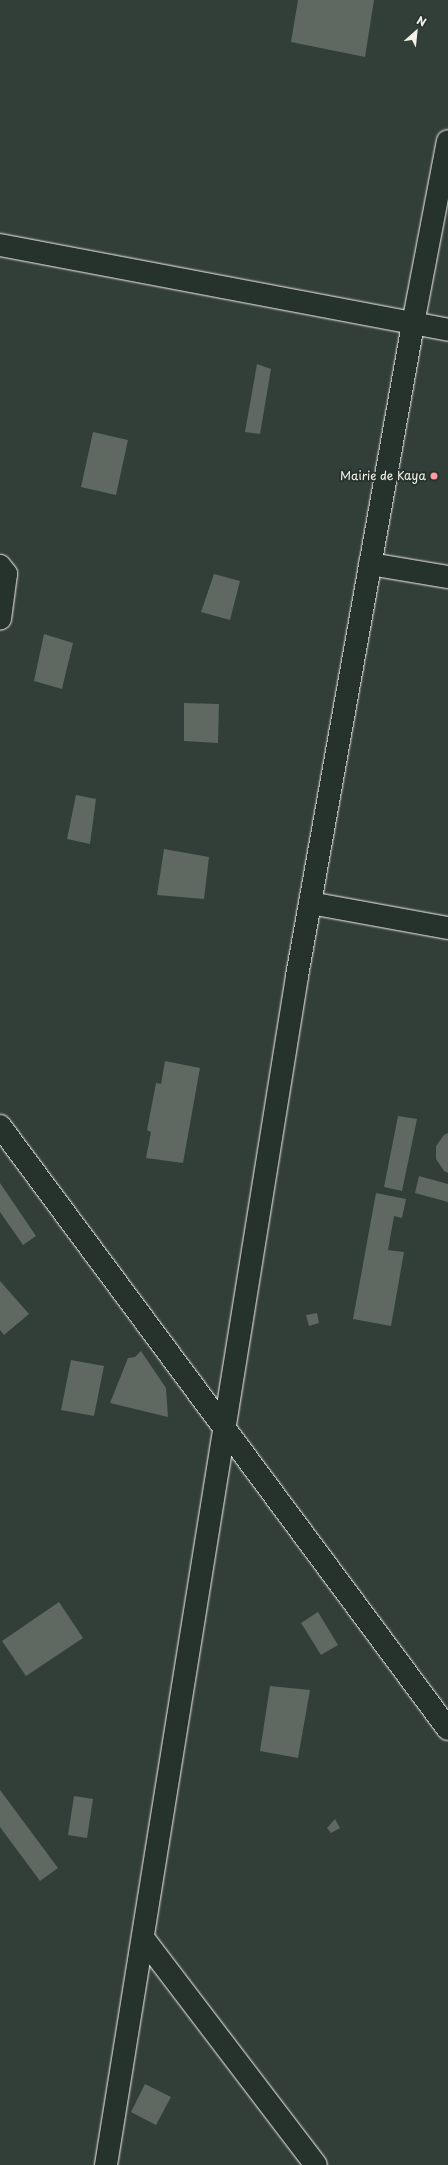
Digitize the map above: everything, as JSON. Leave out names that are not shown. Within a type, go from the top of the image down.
[{"type":"street","points":[[106,2165],[310,903],[413,324],[448,141]]},
{"type":"street","points":[[0,245],[448,330]]},
{"type":"street","points":[[370,564],[448,577]]},
{"type":"street","points":[[0,566],[6,574],[0,619]]},
{"type":"street","points":[[310,903],[448,928]]},
{"type":"street","points":[[0,1126],[448,1729]]},
{"type":"street","points":[[143,1938],[316,2165]]},
{"type":"building","points":[[298,0],[374,0],[365,57],[291,42]]},
{"type":"building","points":[[257,364],[271,369],[260,434],[245,432]]},
{"type":"building","points":[[93,432],[128,440],[116,495],[81,487]]},
{"type":"building","points":[[214,574],[240,581],[230,620],[201,612]]},
{"type":"building","points":[[44,634],[73,643],[62,689],[34,681]]},
{"type":"building","points":[[184,703],[219,704],[218,743],[184,741]]},
{"type":"building","points":[[76,795],[96,799],[90,844],[67,839]]},
{"type":"building","points":[[164,849],[209,857],[204,899],[157,895]]},
{"type":"building","points":[[165,1061],[200,1068],[183,1163],[146,1158],[151,1132],[147,1130],[156,1083],[161,1084]]},
{"type":"building","points":[[398,1116],[417,1119],[402,1191],[384,1187]]},
{"type":"building","points":[[448,1133],[448,1173],[444,1171],[436,1159],[436,1146],[444,1135]]},
{"type":"building","points":[[419,1176],[448,1184],[448,1202],[415,1193]]},
{"type":"building","points":[[0,1183],[36,1236],[23,1245],[0,1212]]},
{"type":"building","points":[[376,1193],[406,1199],[402,1218],[394,1216],[388,1250],[404,1252],[391,1326],[353,1319]]},
{"type":"building","points":[[0,1281],[29,1314],[4,1335],[0,1330]]},
{"type":"building","points":[[317,1313],[319,1323],[309,1326],[306,1315]]},
{"type":"building","points":[[141,1351],[166,1388],[168,1417],[110,1403],[128,1358],[135,1357]]},
{"type":"building","points":[[71,1360],[104,1366],[94,1416],[61,1410]]},
{"type":"building","points":[[59,1602],[83,1638],[26,1676],[2,1641]]},
{"type":"building","points":[[318,1612],[338,1645],[321,1655],[301,1623]]},
{"type":"building","points":[[270,1686],[310,1690],[298,1758],[260,1751]]},
{"type":"building","points":[[0,1790],[58,1868],[40,1881],[0,1827]]},
{"type":"building","points":[[74,1796],[93,1799],[87,1838],[68,1835]]},
{"type":"building","points":[[335,1819],[340,1828],[331,1833],[327,1828]]},
{"type":"building","points":[[145,2084],[171,2097],[156,2125],[131,2112]]},
{"type":"place","name":"Mairie de Kaya","points":[[434,476]]}]
